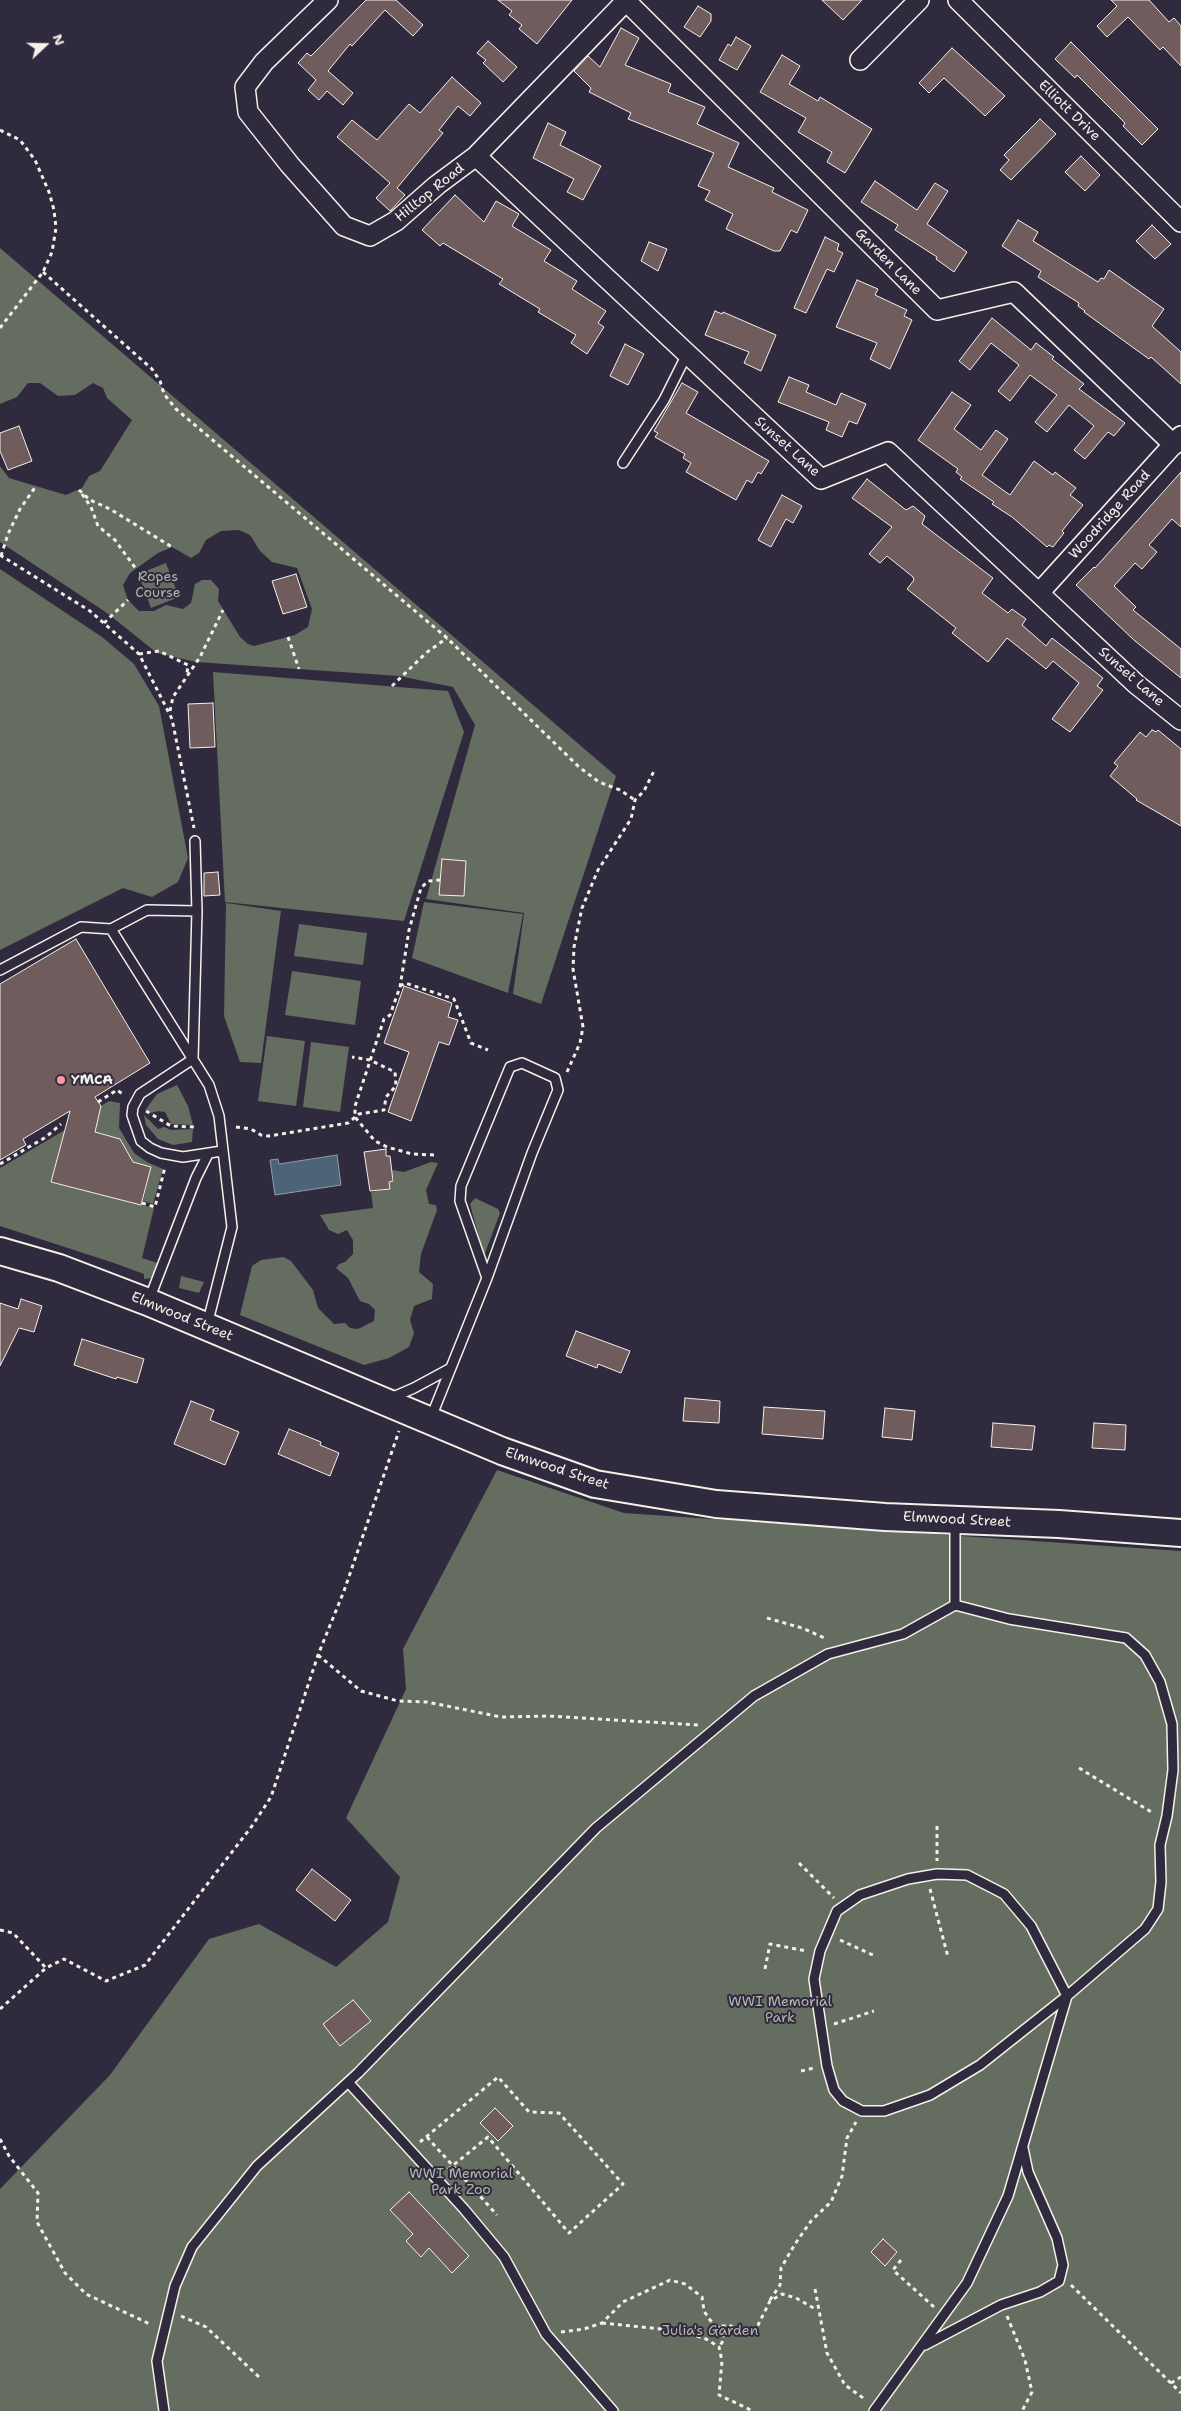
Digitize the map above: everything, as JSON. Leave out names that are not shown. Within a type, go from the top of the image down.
[{"type":"main road","name":"Elmwood Street","points":[[0,1251],[59,1268],[148,1302],[502,1451],[595,1484],[716,1504],[1181,1533]]},
{"type":"street","name":"Hilltop Road","points":[[328,0],[264,62],[245,86],[248,112],[290,166],[344,226],[370,236],[396,222],[437,185],[476,156],[626,0]]},
{"type":"street","name":"Garden Lane","points":[[626,0],[936,310],[1014,292],[1177,440]]},
{"type":"street","points":[[860,60],[919,0]]},
{"type":"street","name":"Elliott Drive","points":[[958,0],[1181,222]]},
{"type":"street","name":"Sunset Lane","points":[[476,156],[821,479],[888,452],[1136,684],[1181,720]]},
{"type":"street","name":"Woodridge Road","points":[[1038,593],[1177,440]]},
{"type":"lane","points":[[622,463],[664,400],[688,354]]},
{"type":"lane","points":[[193,1059],[197,911],[195,841]]},
{"type":"lane","points":[[0,970],[81,927],[111,928],[147,910],[197,911]]},
{"type":"lane","points":[[111,928],[209,1085],[219,1116],[232,1228],[207,1326]]},
{"type":"lane","points":[[193,1059],[140,1094],[133,1107],[132,1115],[141,1140],[150,1148],[160,1153],[183,1158],[222,1151]]},
{"type":"lane","points":[[429,1421],[487,1278],[532,1153],[558,1090],[555,1078],[522,1063],[510,1067],[461,1186],[460,1201],[487,1278]]},
{"type":"lane","points":[[148,1302],[196,1178],[208,1154]]},
{"type":"lane","points":[[394,1406],[414,1388],[451,1368]]},
{"type":"lane","points":[[955,1520],[955,1606]]},
{"type":"lane","points":[[164,2411],[157,2361],[175,2286],[192,2247],[257,2166],[348,2082],[596,1828],[754,1696],[836,1652],[903,1634],[955,1606],[1009,1619],[1126,1638],[1145,1654],[1160,1682],[1172,1724],[1173,1770],[1166,1821],[1160,1845],[1161,1882],[1158,1909],[1145,1928],[1067,1996],[980,2065],[930,2095],[884,2111],[862,2111],[843,2101],[834,2090],[826,2059],[814,1979],[820,1954],[837,1911],[860,1895],[927,1876],[938,1874],[967,1875],[1004,1894],[1031,1926],[1067,1996],[1008,2196],[967,2283],[875,2410]]},
{"type":"lane","points":[[348,2082],[464,2209],[504,2257],[546,2334],[613,2411]]},
{"type":"lane","points":[[922,2346],[1001,2305],[1040,2292],[1059,2280],[1064,2265],[1057,2238],[1028,2172],[1023,2146]]},
{"type":"path","points":[[0,130],[20,140],[35,160],[49,192],[56,228],[52,252],[43,272],[0,328]]},
{"type":"path","points":[[43,272],[152,369],[160,381],[164,394],[176,409],[446,638],[579,767],[598,782],[620,790],[635,800]]},
{"type":"path","points":[[36,486],[20,509],[8,534],[1,556],[90,611],[139,654],[170,711],[195,841]]},
{"type":"path","points":[[136,568],[115,540],[98,526],[90,507],[78,490],[90,500],[110,509],[172,547]]},
{"type":"path","points":[[104,623],[128,600]]},
{"type":"path","points":[[170,711],[173,696],[200,657],[223,610]]},
{"type":"path","points":[[288,636],[299,669]]},
{"type":"path","points":[[392,686],[426,652],[446,638]]},
{"type":"path","points":[[139,654],[159,651],[188,665],[187,674]]},
{"type":"path","points":[[558,1090],[580,1043],[584,1027],[573,969],[574,947],[582,908],[598,870],[631,819],[635,800],[644,791],[654,771]]},
{"type":"path","points":[[434,1155],[412,1154],[387,1147],[375,1141],[355,1117],[355,1106],[384,1019],[390,1015],[400,987],[409,930],[421,888],[428,881],[440,880]]},
{"type":"path","points":[[400,987],[405,983],[454,999],[471,1043],[488,1050]]},
{"type":"path","points":[[236,1127],[251,1129],[261,1135],[269,1136],[348,1123],[355,1117],[384,1110],[386,1098],[396,1086],[394,1072],[370,1060],[352,1057]]},
{"type":"path","points":[[98,1102],[117,1090],[124,1095]]},
{"type":"path","points":[[145,1110],[171,1126],[194,1127]]},
{"type":"path","points":[[0,1164],[46,1137],[61,1124]]},
{"type":"path","points":[[0,2009],[46,1968],[64,1959],[106,1981],[145,1965],[271,1797],[318,1654],[346,1583],[394,1406]]},
{"type":"path","points":[[767,1618],[826,1637],[836,1652]]},
{"type":"path","points":[[318,1654],[361,1691],[398,1701],[426,1702],[501,1717],[548,1716],[718,1726]]},
{"type":"path","points":[[1079,1768],[1166,1821]]},
{"type":"path","points":[[936,1826],[938,1874]]},
{"type":"path","points":[[798,1863],[843,1907]]},
{"type":"path","points":[[927,1876],[948,1957]]},
{"type":"path","points":[[0,1930],[13,1933],[46,1968]]},
{"type":"path","points":[[828,1934],[875,1956]]},
{"type":"path","points":[[765,1968],[770,1944],[820,1954]]},
{"type":"path","points":[[822,2028],[874,2011]]},
{"type":"path","points":[[452,2166],[488,2137],[570,2233],[623,2184],[559,2113],[530,2112],[498,2077],[427,2136],[452,2166],[497,2215]]},
{"type":"path","points":[[718,2327],[729,2325],[745,2333],[751,2332],[758,2326],[770,2300],[780,2286],[781,2268],[795,2244],[811,2222],[831,2202],[842,2176],[847,2138],[862,2111]]},
{"type":"path","points":[[0,2139],[9,2156],[38,2194],[37,2222],[65,2273],[86,2294],[137,2319],[165,2329]]},
{"type":"path","points":[[901,2260],[893,2270],[924,2299]]},
{"type":"path","points":[[1061,2274],[1181,2393]]},
{"type":"path","points":[[602,2323],[623,2302],[670,2280],[685,2284],[702,2297],[704,2310],[710,2320],[723,2333],[720,2347],[722,2361],[719,2395],[753,2411]]},
{"type":"path","points":[[815,2289],[827,2354],[845,2385],[875,2410]]},
{"type":"path","points":[[770,2300],[782,2294],[796,2298],[818,2310]]},
{"type":"path","points":[[1001,2305],[1011,2323],[1025,2360],[1032,2392],[1022,2411]]},
{"type":"path","points":[[169,2311],[206,2328],[259,2376]]},
{"type":"path","points":[[546,2334],[584,2329],[602,2323],[681,2331],[706,2339],[720,2347]]},
{"type":"path","points":[[1171,2383],[1181,2377]]},
{"type":"green space","points":[[0,248],[616,776],[541,1004],[513,994],[524,913],[426,899],[475,725],[453,687],[399,676],[196,662],[157,653],[107,613],[0,542],[0,466],[9,478],[66,495],[82,488],[89,476],[100,471],[132,420],[107,398],[103,388],[93,383],[75,395],[58,396],[40,383],[28,383],[17,397],[0,404]],"holes":[[[239,530],[250,535],[260,551],[272,562],[297,568],[312,609],[308,627],[295,635],[254,646],[248,644],[240,637],[218,601],[219,589],[211,580],[202,580],[195,584],[191,603],[183,609],[166,605],[154,611],[139,611],[128,600],[123,585],[130,573],[158,553],[172,547],[191,558],[199,553],[206,540],[221,531]]]},
{"type":"green space","name":"Ropes Course","points":[[166,563],[179,597],[151,608],[138,574]]},
{"type":"green space","points":[[0,569],[102,637],[134,664],[159,706],[188,858],[178,882],[152,897],[123,888],[0,950]]},
{"type":"green space","points":[[213,672],[448,691],[464,732],[404,921],[225,902]]},
{"type":"green space","points":[[424,902],[523,914],[508,993],[412,958]]},
{"type":"green space","points":[[226,903],[281,911],[261,1063],[240,1062],[224,1016]]},
{"type":"green space","points":[[299,924],[367,933],[363,965],[294,956]]},
{"type":"green space","points":[[292,971],[361,981],[355,1025],[285,1015]]},
{"type":"green space","points":[[267,1036],[305,1041],[296,1106],[258,1101]]},
{"type":"green space","points":[[311,1042],[349,1047],[340,1112],[303,1107]]},
{"type":"green space","points":[[177,1085],[188,1106],[193,1125],[171,1124],[165,1112],[151,1113],[146,1109],[157,1094]]},
{"type":"green space","points":[[109,1101],[120,1103],[119,1128],[134,1153],[147,1162],[163,1169],[153,1204],[143,1201],[151,1167],[133,1162],[120,1139],[95,1132],[101,1106]]},
{"type":"green space","points":[[144,1115],[158,1129],[164,1127],[171,1130],[193,1129],[192,1142],[173,1145],[158,1139],[146,1125]]},
{"type":"green space","points":[[65,1130],[51,1182],[154,1208],[142,1258],[158,1263],[152,1278],[144,1279],[144,1274],[0,1226],[0,1168]]},
{"type":"green space","points":[[431,1162],[438,1163],[426,1190],[429,1204],[436,1205],[437,1210],[421,1254],[419,1272],[433,1284],[432,1299],[414,1306],[410,1320],[414,1333],[409,1347],[389,1358],[364,1365],[240,1315],[252,1266],[261,1260],[283,1257],[291,1261],[313,1290],[318,1308],[334,1324],[345,1323],[350,1328],[358,1329],[374,1321],[375,1310],[369,1304],[360,1301],[348,1278],[336,1268],[353,1254],[353,1240],[347,1230],[338,1234],[329,1230],[320,1215],[373,1208],[371,1192],[390,1189],[389,1182],[394,1181],[392,1170],[404,1172]]},
{"type":"green space","points":[[475,1198],[498,1209],[500,1213],[484,1256],[470,1204]]},
{"type":"green space","points":[[181,1276],[204,1282],[199,1293],[179,1288]]},
{"type":"green space","name":"WWI Memorial Park","points":[[497,1470],[624,1513],[1181,1551],[1181,2411],[0,2411],[0,2189],[110,2075],[209,1939],[259,1924],[336,1967],[388,1922],[400,1877],[346,1818],[406,1689],[403,1649]]},
{"type":"water","points":[[337,1155],[341,1185],[275,1195],[270,1160],[278,1159],[279,1164]]},
{"type":"building","points":[[366,0],[396,0],[423,25],[413,36],[385,10],[352,46],[350,44],[328,71],[353,93],[343,105],[327,91],[319,100],[308,90],[316,80],[298,63],[307,53],[311,56]]},
{"type":"building","points":[[498,0],[572,0],[537,44],[519,29],[522,25],[509,15],[512,11]]},
{"type":"building","points":[[822,0],[862,0],[843,20]]},
{"type":"building","points":[[1111,0],[1149,0],[1169,22],[1174,18],[1181,26],[1181,66],[1163,47],[1160,50],[1128,17],[1107,37],[1097,26],[1117,6]]},
{"type":"building","points":[[698,6],[711,14],[711,21],[700,37],[684,27]]},
{"type":"building","points":[[621,28],[639,38],[625,65],[671,84],[668,92],[705,107],[697,124],[739,143],[728,167],[774,188],[772,192],[808,210],[797,233],[791,230],[780,251],[774,251],[726,229],[733,214],[705,200],[710,191],[698,186],[714,153],[628,119],[631,113],[589,92],[591,88],[574,71],[588,56],[600,67]]},
{"type":"building","points":[[736,37],[751,46],[737,70],[719,60],[728,44],[731,46]]},
{"type":"building","points":[[488,41],[517,67],[503,82],[483,63],[486,60],[477,53]]},
{"type":"building","points":[[1071,42],[1158,129],[1142,145],[1123,126],[1125,123],[1077,75],[1075,78],[1055,59]]},
{"type":"building","points":[[952,48],[1005,96],[985,116],[944,78],[929,93],[919,83]]},
{"type":"building","points":[[782,55],[800,66],[789,84],[818,101],[820,97],[872,129],[845,173],[827,162],[832,152],[798,132],[806,118],[760,92]]},
{"type":"building","points":[[452,77],[481,103],[470,116],[458,106],[439,130],[443,133],[397,188],[405,195],[390,211],[376,198],[390,183],[337,137],[352,120],[377,140],[409,104],[420,113]]},
{"type":"building","points":[[1040,119],[1056,134],[1011,180],[1000,170],[1009,160],[1004,155]]},
{"type":"building","points":[[548,123],[566,132],[560,145],[601,166],[583,200],[567,192],[574,179],[533,158]]},
{"type":"building","points":[[1081,156],[1100,175],[1085,191],[1065,172]]},
{"type":"building","points":[[875,181],[917,210],[935,183],[948,191],[927,224],[967,252],[954,272],[936,259],[937,257],[895,230],[898,225],[861,202]]},
{"type":"building","points":[[455,195],[484,222],[496,201],[519,214],[512,226],[551,250],[544,261],[577,281],[572,289],[606,311],[598,323],[604,327],[587,354],[571,343],[576,335],[538,312],[540,309],[499,284],[503,279],[443,243],[440,246],[422,230]]},
{"type":"building","points":[[1018,220],[1038,232],[1033,241],[1098,282],[1101,278],[1104,279],[1109,270],[1164,309],[1152,326],[1181,352],[1181,384],[1151,357],[1149,359],[1084,312],[1078,306],[1079,303],[1038,277],[1041,271],[1002,246]]},
{"type":"building","points":[[1152,225],[1171,244],[1155,259],[1136,241]]},
{"type":"building","points":[[825,237],[839,244],[837,250],[843,253],[834,272],[827,269],[806,313],[794,308]]},
{"type":"building","points":[[649,242],[667,249],[658,271],[641,261]]},
{"type":"building","points":[[857,280],[878,289],[875,295],[907,310],[904,316],[912,320],[890,369],[870,359],[877,343],[836,327]]},
{"type":"building","points":[[715,311],[722,314],[723,312],[776,335],[761,371],[744,363],[749,352],[705,335]]},
{"type":"building","points":[[992,318],[1031,350],[1036,343],[1054,357],[1052,359],[1084,384],[1079,389],[1125,423],[1114,436],[1108,432],[1085,459],[1074,450],[1094,426],[1069,405],[1047,432],[1035,422],[1057,395],[1030,375],[1010,401],[998,391],[1019,365],[991,343],[970,370],[959,361]]},
{"type":"building","points":[[625,344],[644,354],[628,385],[610,376]]},
{"type":"building","points":[[789,377],[809,385],[806,392],[836,405],[841,393],[866,404],[857,424],[849,421],[842,437],[826,430],[829,422],[778,402]]},
{"type":"building","points":[[682,383],[698,392],[686,413],[769,461],[761,474],[758,472],[752,483],[747,480],[736,500],[686,472],[691,463],[683,458],[685,454],[655,437],[658,433],[654,431]]},
{"type":"building","points":[[952,392],[971,405],[954,429],[981,450],[996,430],[1008,439],[982,475],[1010,495],[1034,461],[1053,475],[1055,472],[1076,488],[1070,495],[1083,505],[1062,531],[1064,533],[1053,547],[1049,545],[1047,547],[1012,517],[992,504],[994,502],[960,479],[962,477],[956,472],[958,469],[918,440]]},
{"type":"building","points":[[19,426],[32,461],[8,470],[0,451],[0,433]]},
{"type":"building","points":[[1181,472],[1181,527],[1172,519],[1149,545],[1157,552],[1142,569],[1135,563],[1114,586],[1136,607],[1133,610],[1181,649],[1181,678],[1135,641],[1076,585],[1095,568]]},
{"type":"building","points":[[867,479],[906,510],[913,506],[925,516],[922,524],[993,578],[982,593],[1008,613],[1012,609],[1026,619],[1022,625],[1046,646],[1052,638],[1103,678],[1097,686],[1103,690],[1070,732],[1052,719],[1079,683],[1053,661],[1046,669],[1007,638],[988,662],[952,633],[956,628],[907,589],[914,580],[913,577],[887,556],[880,563],[869,554],[892,527],[852,498]]},
{"type":"building","points":[[782,495],[802,506],[793,523],[786,519],[771,547],[758,540]]},
{"type":"building","points":[[296,574],[307,607],[283,614],[272,581]]},
{"type":"building","points":[[213,703],[215,747],[190,748],[188,704]]},
{"type":"building","points":[[1152,730],[1156,732],[1158,730],[1181,749],[1181,826],[1136,800],[1110,776],[1118,766],[1114,763],[1140,732],[1146,737]]},
{"type":"building","points":[[442,859],[466,861],[464,896],[439,895]]},
{"type":"building","points":[[218,872],[220,895],[204,896],[204,873]]},
{"type":"building","name":"YMCA","points":[[76,939],[150,1063],[95,1097],[101,1106],[95,1132],[120,1139],[133,1162],[151,1167],[141,1205],[51,1182],[70,1111],[23,1139],[26,1145],[0,1160],[0,984]]},
{"type":"building","points":[[404,986],[452,1003],[448,1017],[458,1020],[449,1045],[439,1042],[411,1121],[388,1112],[409,1052],[384,1043]]},
{"type":"building","points":[[386,1149],[386,1156],[390,1156],[393,1181],[389,1182],[390,1189],[370,1191],[364,1152]]},
{"type":"building","points":[[21,1299],[42,1306],[34,1332],[19,1328],[0,1366],[0,1303],[18,1309]]},
{"type":"building","points":[[576,1331],[630,1351],[621,1373],[598,1364],[597,1368],[566,1356]]},
{"type":"building","points":[[82,1339],[144,1359],[137,1383],[117,1377],[116,1379],[74,1365]]},
{"type":"building","points":[[685,1398],[720,1401],[719,1423],[683,1421]]},
{"type":"building","points":[[191,1401],[214,1410],[210,1420],[239,1432],[225,1465],[174,1444]]},
{"type":"building","points":[[764,1407],[825,1411],[823,1439],[762,1434]]},
{"type":"building","points":[[885,1408],[915,1411],[912,1440],[882,1437]]},
{"type":"building","points":[[993,1423],[1035,1426],[1032,1450],[991,1447]]},
{"type":"building","points":[[1094,1423],[1126,1425],[1125,1450],[1092,1448]]},
{"type":"building","points":[[289,1429],[321,1442],[320,1445],[339,1453],[330,1476],[278,1454]]},
{"type":"building","points":[[312,1869],[351,1900],[335,1921],[296,1890]]},
{"type":"building","points":[[353,2000],[371,2021],[340,2046],[323,2024]]},
{"type":"building","points":[[495,2108],[513,2126],[498,2141],[480,2123]]},
{"type":"building","points":[[409,2192],[469,2256],[452,2273],[429,2248],[421,2257],[406,2241],[413,2234],[390,2210]]},
{"type":"building","points":[[883,2239],[897,2252],[885,2266],[871,2252]]},
{"type":"place","name":"YMCA","points":[[61,1080]]},
{"type":"park label","name":"WWI Memorial Park Zoo","points":[[461,2182]]},
{"type":"park label","name":"Julia's Garden","points":[[710,2331]]}]
